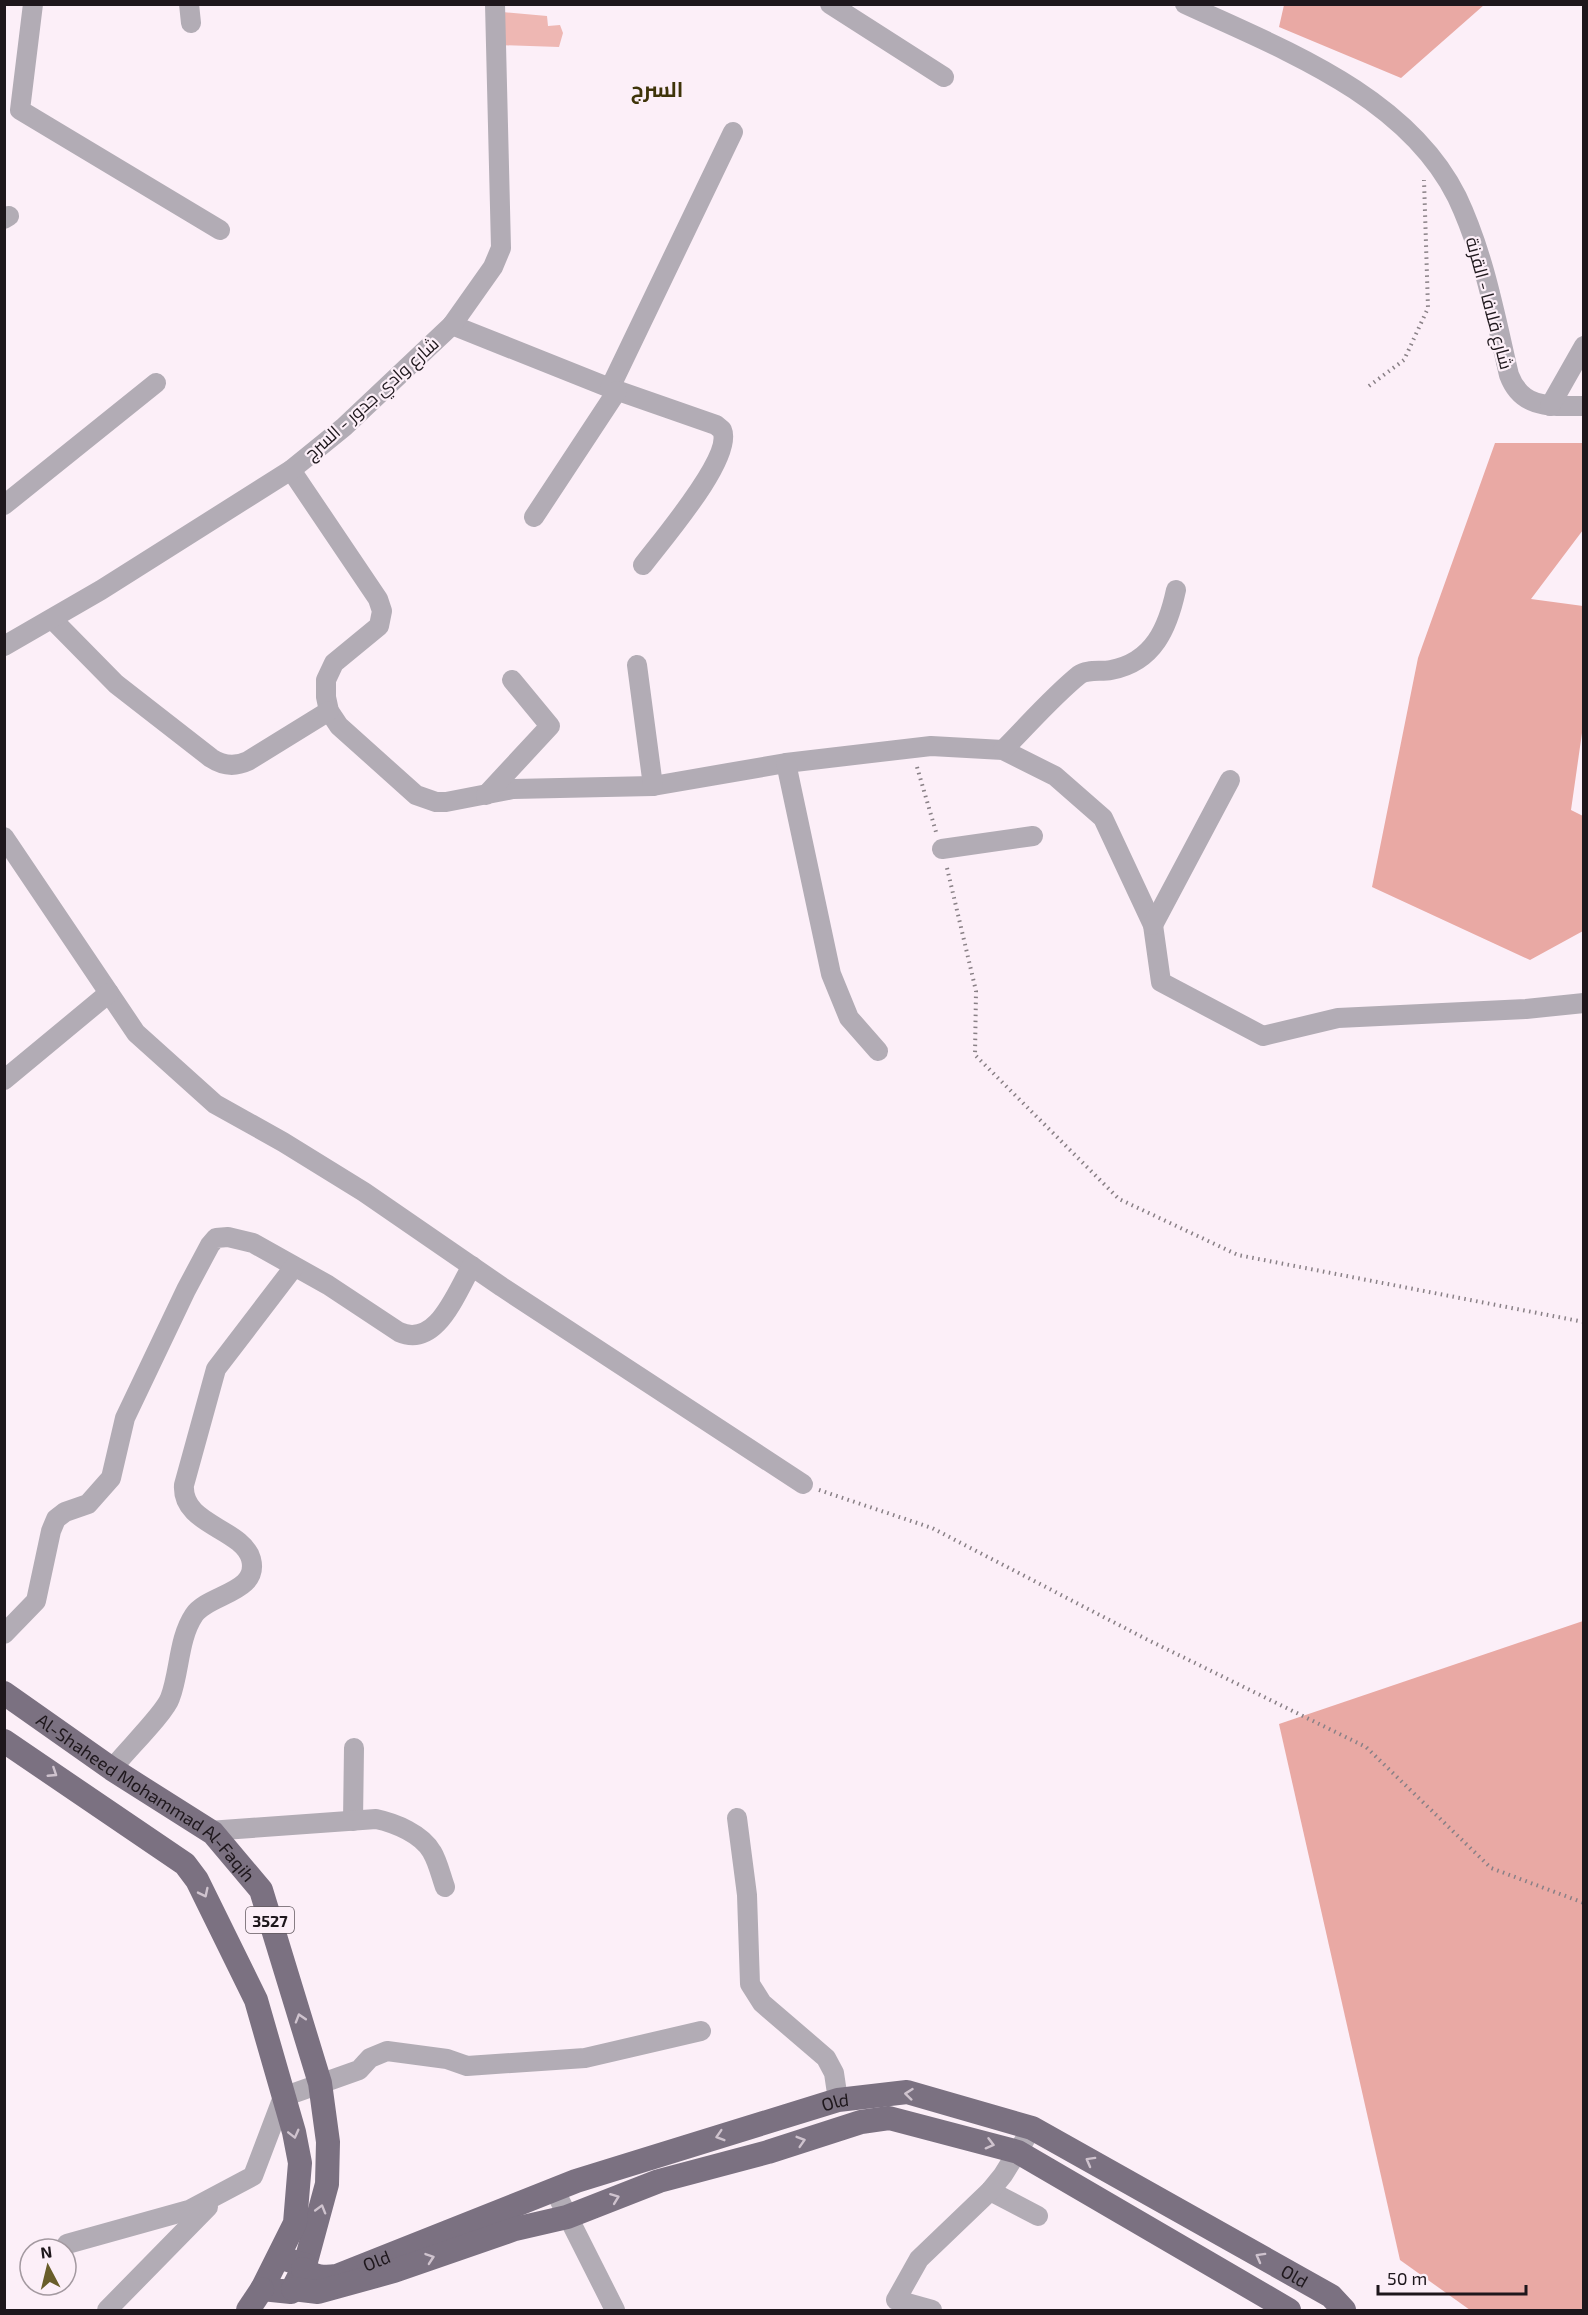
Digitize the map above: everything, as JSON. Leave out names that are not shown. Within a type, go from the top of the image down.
[{"type":"main road","name":"Al-Shaheed Mohammad Al-Faqih","points":[[4,1693],[112,1769],[209,1831],[261,1890],[320,2083],[328,2142],[327,2184],[291,2289]]},
{"type":"main road","name":"Al-Shaheed Mohammad Al-Faqih","points":[[4,1741],[185,1864],[197,1880],[256,2000],[294,2132],[300,2168],[295,2223],[262,2289]]},
{"type":"main road","name":"Old","points":[[291,2289],[313,2275],[337,2276],[554,2189],[838,2100],[907,2092],[1032,2128],[1331,2296],[1344,2310]]},
{"type":"main road","name":"Old","points":[[291,2289],[318,2292],[394,2271],[515,2229],[567,2217],[659,2181],[875,2118],[890,2118],[1018,2152],[1289,2310]]},
{"type":"main road","points":[[248,2310],[262,2289],[291,2289],[278,2257]]},
{"type":"street","points":[[33,4],[20,110],[220,230]]},
{"type":"street","name":"شارع وادي جدور - السرج","points":[[4,646],[52,619],[291,470],[344,427],[452,325],[493,267],[501,248],[495,4]]},
{"type":"street","points":[[830,4],[944,77]]},
{"type":"street","name":"شارع قلافا - القرنة","points":[[1185,4],[1315,65],[1381,109],[1415,139],[1443,174],[1470,227],[1488,281],[1511,381],[1525,399],[1537,405],[1584,406]]},
{"type":"street","points":[[534,517],[613,389],[733,132]]},
{"type":"street","points":[[452,325],[613,389],[716,425],[724,434],[724,441],[713,470],[643,565]]},
{"type":"street","points":[[1550,406],[1584,346]]},
{"type":"street","points":[[4,505],[156,383]]},
{"type":"street","points":[[291,470],[378,599],[382,610],[377,629],[340,656],[329,671],[325,686],[329,711],[342,730],[416,795],[436,802],[513,789],[653,786],[786,763],[931,746],[1003,750],[1055,776],[1098,812],[1153,925],[1161,982],[1263,1036],[1338,1018],[1526,1009],[1584,1003]]},
{"type":"street","points":[[1003,750],[1082,673],[1113,670],[1135,660],[1157,643],[1169,623],[1176,590]]},
{"type":"street","points":[[52,619],[116,684],[211,758],[222,764],[235,765],[248,761],[329,711]]},
{"type":"street","points":[[637,665],[653,786]]},
{"type":"street","points":[[486,795],[550,726],[512,680]]},
{"type":"street","points":[[786,763],[831,974],[849,1018],[878,1051]]},
{"type":"street","points":[[1153,925],[1230,780]]},
{"type":"street","points":[[942,849],[1033,836]]},
{"type":"street","points":[[4,837],[136,1033],[215,1104],[283,1142],[354,1186],[803,1484]]},
{"type":"street","points":[[4,1080],[109,993]]},
{"type":"street","points":[[4,1634],[36,1601],[54,1522],[62,1514],[88,1504],[111,1478],[125,1418],[210,1245],[216,1238],[228,1237],[252,1244],[328,1285],[399,1332],[417,1336],[437,1325],[472,1266]]},
{"type":"street","points":[[112,1769],[170,1700],[186,1631],[196,1612],[210,1601],[241,1586],[250,1575],[250,1559],[245,1549],[190,1508],[184,1497],[184,1485],[216,1369],[294,1267]]},
{"type":"street","points":[[352,1821],[354,1748]]},
{"type":"street","points":[[737,1818],[747,1895],[750,1984],[762,2002],[826,2058],[834,2073],[838,2100]]},
{"type":"street","points":[[209,1831],[376,1819],[387,1821],[424,1843],[432,1851],[445,1887]]},
{"type":"street","points":[[78,2241],[189,2210],[253,2176],[283,2097],[359,2070],[370,2058],[387,2051],[447,2059],[466,2066],[585,2058],[701,2031]]},
{"type":"street","points":[[932,2310],[896,2300],[919,2259],[990,2191],[1032,2128]]},
{"type":"street","points":[[554,2189],[615,2310]]},
{"type":"street","points":[[990,2191],[1038,2216]]},
{"type":"street","points":[[107,2310],[223,2192]]},
{"type":"path","points":[[1369,386],[1404,360],[1428,308],[1424,177]]},
{"type":"path","points":[[912,749],[942,849],[976,991],[975,1055],[1119,1199],[1238,1255],[1584,1322]]},
{"type":"path","points":[[803,1484],[932,1528],[1146,1639],[1366,1747],[1491,1868],[1584,1903]]},
{"type":"shaded area","points":[[1284,4],[1484,5],[1401,78],[1279,27]]},
{"type":"shaded area","points":[[502,12],[547,16],[548,26],[560,25],[563,33],[559,47],[498,45]]},
{"type":"shaded area","points":[[1495,443],[1583,443],[1583,530],[1531,599],[1583,606],[1584,719],[1571,810],[1583,816],[1583,931],[1530,960],[1372,887],[1418,658]]},
{"type":"shaded area","points":[[1583,1621],[1583,2310],[1470,2310],[1400,2260],[1279,1724]]},
{"type":"district","name":"السرج","points":[[657,88]]}]
